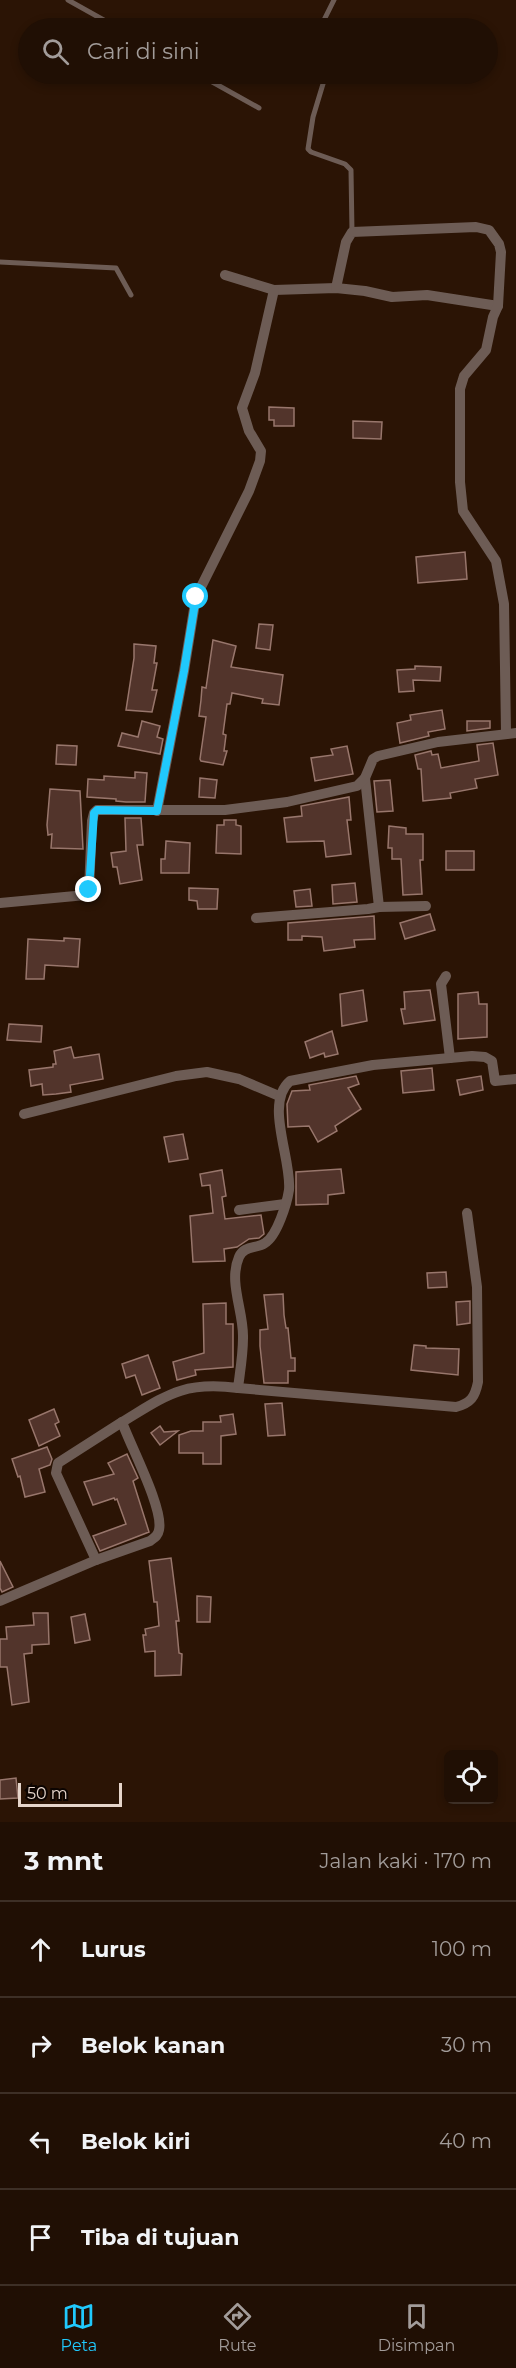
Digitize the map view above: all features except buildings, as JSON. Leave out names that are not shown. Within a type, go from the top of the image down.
[{"type":"street","points":[[0,903],[86,895],[89,890],[94,813],[97,810],[225,810],[287,802],[357,786],[364,778],[373,759],[378,756],[438,742],[511,732],[504,604],[500,579],[496,561],[463,511],[460,482],[460,389],[464,376],[486,350],[493,317],[498,306],[501,252],[499,244],[489,230],[476,227],[352,232],[346,242],[336,288]]},
{"type":"street","points":[[225,275],[273,290],[336,288],[392,297],[427,295],[498,306]]},
{"type":"street","points":[[157,811],[196,597],[249,491],[260,461],[261,451],[249,431],[242,408],[257,363],[273,290]]},
{"type":"street","points":[[364,778],[379,907]]},
{"type":"street","points":[[256,918],[379,907],[426,906]]},
{"type":"street","points":[[446,976],[441,984],[450,1058]]},
{"type":"street","points":[[238,1388],[243,1337],[236,1282],[239,1255],[247,1248],[264,1245],[272,1237],[289,1188],[278,1104],[282,1088],[290,1081],[373,1065],[450,1058],[485,1057],[492,1061],[495,1081],[516,1079]]},
{"type":"street","points":[[24,1114],[176,1076],[207,1072],[239,1079],[279,1096]]},
{"type":"street","points":[[239,1209],[285,1204]]},
{"type":"street","points":[[96,1560],[56,1473],[58,1463],[171,1394],[187,1388],[215,1386],[456,1407],[468,1404],[476,1394],[478,1382],[477,1287],[467,1213]]},
{"type":"street","points":[[0,1601],[96,1560],[150,1541],[157,1536],[160,1528],[149,1488],[122,1422]]},
{"type":"lane","points":[[68,0],[100,18]]},
{"type":"lane","points":[[325,18],[334,0]]},
{"type":"lane","points":[[216,84],[259,108]]},
{"type":"lane","points":[[323,84],[313,117],[308,149],[345,164],[351,170],[352,232]]},
{"type":"lane","points":[[0,262],[116,268],[131,295]]},
{"type":"route","points":[[89,890],[94,813],[97,810],[157,811],[196,597]]}]
